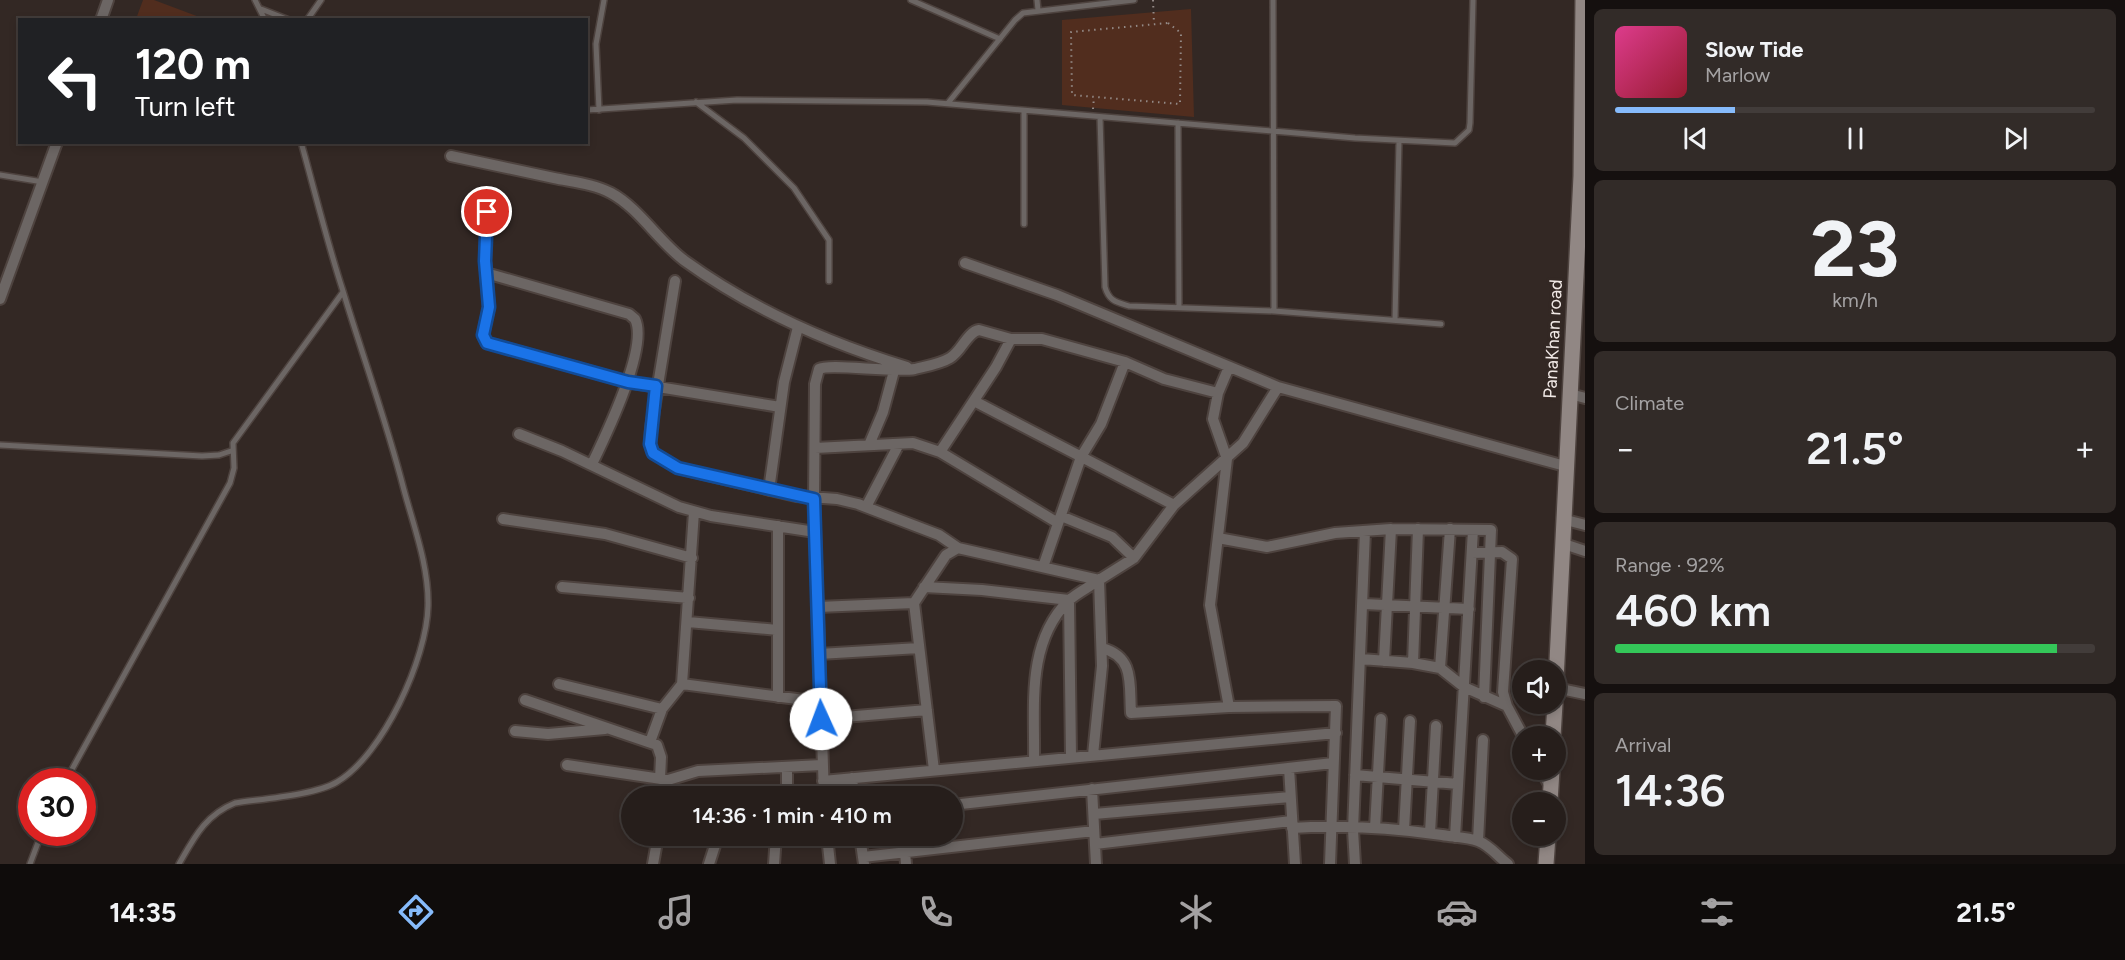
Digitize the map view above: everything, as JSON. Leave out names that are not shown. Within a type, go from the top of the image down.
[{"type":"street","points":[[102,18],[108,0]]},
{"type":"street","name":"PanaKhan road","points":[[1557,660],[1565,466],[1578,396],[1584,81],[1583,0]]},
{"type":"street","points":[[0,299],[56,144]]},
{"type":"street","points":[[451,156],[579,183],[612,194],[627,204],[662,243],[725,287],[798,327],[843,347],[913,369]]},
{"type":"street","points":[[487,212],[486,273],[489,307],[483,335],[487,343],[628,382],[780,407]]},
{"type":"street","points":[[965,263],[1058,295],[1278,387],[1565,466]]},
{"type":"street","points":[[486,273],[629,315],[638,324],[638,336],[628,382],[614,419],[592,464]]},
{"type":"street","points":[[675,281],[656,386],[650,444],[653,453],[678,468],[769,490],[814,499],[837,499],[866,507],[939,535],[958,548],[1099,580]]},
{"type":"street","points":[[769,490],[780,407],[798,327]]},
{"type":"street","points":[[823,786],[814,499],[815,384],[819,369],[833,367],[894,371],[913,369],[951,358],[961,350],[974,331],[1011,339],[1042,339],[1125,362],[1164,379],[1218,393]]},
{"type":"street","points":[[940,453],[1011,339]]},
{"type":"street","points":[[1042,567],[1081,457],[1101,424],[1125,362]]},
{"type":"street","points":[[1229,367],[1218,393],[1213,419],[1227,459],[1210,604],[1229,707]]},
{"type":"street","points":[[869,445],[883,412],[894,371]]},
{"type":"street","points":[[1034,761],[1037,654],[1048,628],[1069,600],[1134,558],[1174,505],[1227,459],[1254,429],[1278,387]]},
{"type":"street","points":[[974,401],[1174,505]]},
{"type":"street","points":[[519,434],[592,464],[679,507],[694,512],[815,532]]},
{"type":"street","points":[[815,448],[913,443],[940,453],[1060,520],[1113,537],[1134,558]]},
{"type":"street","points":[[866,507],[899,444]]},
{"type":"street","points":[[650,742],[662,709],[682,684],[694,512]]},
{"type":"street","points":[[503,519],[595,532],[692,558]]},
{"type":"street","points":[[1562,519],[1585,525]]},
{"type":"street","points":[[777,526],[778,697]]},
{"type":"street","points":[[1384,662],[1392,529]]},
{"type":"street","points":[[1413,663],[1418,529]]},
{"type":"street","points":[[1440,668],[1450,529]]},
{"type":"street","points":[[1455,837],[1473,530]]},
{"type":"street","points":[[1218,538],[1267,547],[1335,534],[1365,531],[1491,530],[1484,697]]},
{"type":"street","points":[[1355,864],[1353,827],[1364,604],[1365,531]]},
{"type":"street","points":[[1561,543],[1585,551]]},
{"type":"street","points":[[934,770],[914,603],[946,555],[958,548]]},
{"type":"street","points":[[1472,553],[1508,554],[1512,559],[1511,597],[1503,679],[1507,706],[1518,726]]},
{"type":"street","points":[[1093,755],[1102,648],[1099,580]]},
{"type":"street","points":[[562,587],[689,598]]},
{"type":"street","points":[[924,587],[982,590],[1069,600]]},
{"type":"street","points":[[1069,600],[1071,757]]},
{"type":"street","points":[[818,607],[914,603]]},
{"type":"street","points":[[1364,604],[1469,609]]},
{"type":"street","points":[[688,622],[778,630]]},
{"type":"street","points":[[819,654],[920,648]]},
{"type":"street","points":[[1102,648],[1120,655],[1125,662],[1131,712],[1229,707],[1336,706],[1330,864]]},
{"type":"street","points":[[1361,659],[1413,663],[1440,668],[1464,687],[1507,706]]},
{"type":"street","points":[[559,684],[662,709]]},
{"type":"street","points":[[682,684],[820,702]]},
{"type":"street","points":[[1566,690],[1585,694]]},
{"type":"street","points":[[525,700],[650,742],[660,749],[665,786]]},
{"type":"street","points":[[821,719],[927,710]]},
{"type":"street","points":[[1375,828],[1381,719]]},
{"type":"street","points":[[1404,830],[1410,721]]},
{"type":"street","points":[[1430,833],[1436,726]]},
{"type":"street","points":[[515,731],[548,734],[611,728]]},
{"type":"street","points":[[823,781],[1336,733]]},
{"type":"street","points":[[1478,841],[1483,740]]},
{"type":"street","points":[[963,804],[1333,763]]},
{"type":"street","points":[[567,765],[664,779],[698,771],[822,765]]},
{"type":"street","points":[[787,767],[788,786]]},
{"type":"street","points":[[1288,768],[1294,864]]},
{"type":"street","points":[[1355,775],[1458,784]]},
{"type":"street","points":[[852,778],[853,786]]},
{"type":"street","points":[[1092,789],[1096,864]]},
{"type":"street","points":[[1094,814],[1290,797]]},
{"type":"street","points":[[1095,844],[1292,825],[1375,828],[1430,833],[1478,841],[1490,847],[1508,864]]},
{"type":"street","points":[[863,860],[905,852],[1095,831]]},
{"type":"street","points":[[653,864],[656,846]]},
{"type":"street","points":[[710,864],[715,846]]},
{"type":"street","points":[[774,864],[775,846]]},
{"type":"street","points":[[828,846],[830,864]]},
{"type":"street","points":[[1546,864],[1547,846]]},
{"type":"street","points":[[905,852],[906,864]]},
{"type":"lane","points":[[255,0],[264,18]]},
{"type":"lane","points":[[308,18],[321,0]]},
{"type":"lane","points":[[599,110],[596,44],[604,0]]},
{"type":"lane","points":[[911,0],[1000,39]]},
{"type":"lane","points":[[1038,0],[1038,10]]},
{"type":"lane","points":[[948,103],[1023,14],[1038,10],[1133,0]]},
{"type":"lane","points":[[1273,0],[1274,311]]},
{"type":"lane","points":[[588,110],[696,102],[820,99],[948,103],[1024,112],[1399,141],[1455,143],[1469,130],[1473,0]]},
{"type":"lane","points":[[261,9],[284,18]]},
{"type":"lane","points":[[696,102],[744,138],[801,197],[829,240],[829,281]]},
{"type":"lane","points":[[1024,112],[1024,224]]},
{"type":"lane","points":[[1100,117],[1105,287],[1108,297],[1129,306],[1274,311],[1441,324]]},
{"type":"lane","points":[[1178,123],[1179,307]]},
{"type":"lane","points":[[1395,320],[1399,141]]},
{"type":"lane","points":[[178,864],[211,815],[235,803],[317,789],[337,783],[371,748],[404,695],[416,663],[428,606],[426,573],[396,457],[343,292],[302,144]]},
{"type":"lane","points":[[0,175],[43,182]]},
{"type":"lane","points":[[72,768],[230,483],[234,468],[231,451],[233,443],[343,292]]},
{"type":"lane","points":[[0,445],[202,456],[219,455],[231,451]]},
{"type":"lane","points":[[30,864],[37,846]]},
{"type":"path","points":[[1153,0],[1154,25]]},
{"type":"path","points":[[1168,24],[1181,33],[1180,104],[1072,94],[1071,32],[1154,25],[1168,24]]},
{"type":"shaded area","points":[[143,0],[154,0],[202,18],[136,18]]},
{"type":"shaded area","points":[[1191,9],[1194,117],[1062,105],[1062,20]]},
{"type":"route","points":[[487,212],[485,261],[489,307],[483,335],[487,343],[628,382],[656,386],[650,444],[653,453],[664,461],[678,468],[814,499],[821,719]]}]
